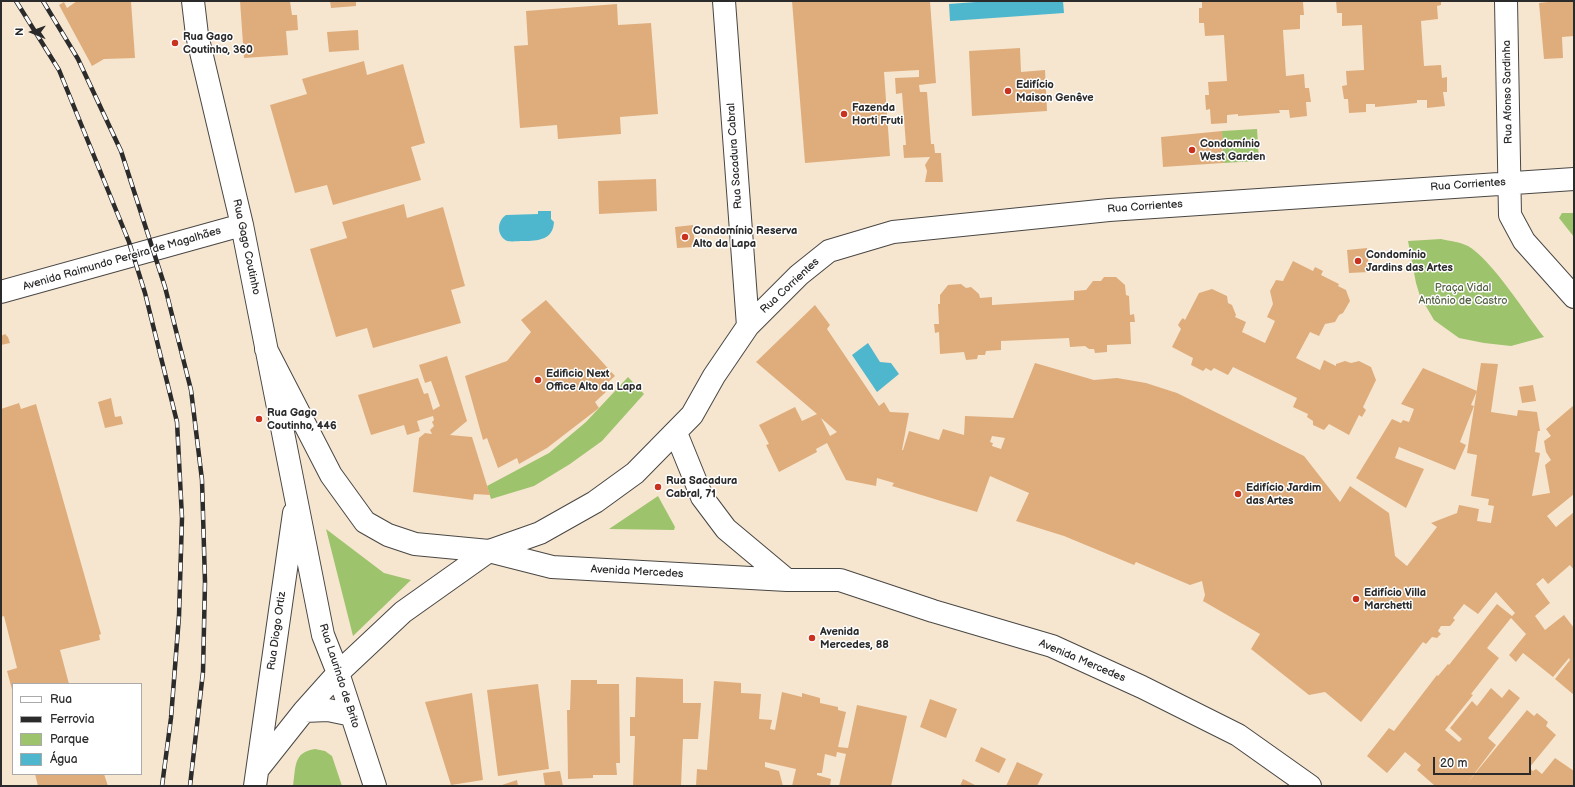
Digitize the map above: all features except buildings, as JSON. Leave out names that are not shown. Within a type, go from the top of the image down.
[{"type":"street","name":"Rua Gago Coutinho","points":[[193,1],[197,35],[242,225],[266,349],[297,494]]},
{"type":"street","name":"Rua Sacadura Cabral","points":[[724,1],[748,326]]},
{"type":"street","name":"Rua Afonso Sardinha","points":[[1506,1],[1510,215],[1524,241],[1574,297]]},
{"type":"street","name":"Rua Corrientes","points":[[748,326],[799,275],[829,251],[893,232],[1109,210],[1509,182],[1574,179]]},
{"type":"street","name":"Avenida Raimundo Pereira de Magalhães","points":[[1,292],[242,225]]},
{"type":"street","points":[[338,673],[403,612],[489,551],[540,533],[595,502],[635,472],[676,433],[692,415],[714,376],[748,326]]},
{"type":"street","name":"Avenida Mercedes","points":[[266,349],[331,475],[365,522],[388,536],[415,544],[489,551],[552,567],[787,580],[840,580],[933,611],[1052,646],[1142,687],[1238,735],[1310,786]]},
{"type":"street","points":[[676,433],[702,497],[726,529],[787,580]]},
{"type":"street","name":"Rua Laurindo de Brito","points":[[297,494],[313,588],[323,635],[338,673],[375,786]]},
{"type":"street","name":"Rua Diogo Ortiz","points":[[257,778],[297,494]]},
{"type":"street","points":[[304,711],[328,710],[352,715],[354,657]]},
{"type":"street","name":"Rua Diogo Ortiz","points":[[257,778],[304,711],[338,673]]},
{"type":"green space","points":[[1257,129],[1259,161],[1223,163],[1222,131]]},
{"type":"green space","points":[[1562,213],[1574,213],[1574,237],[1559,218]]},
{"type":"green space","name":"Praça Vidal Antônio de Castro","points":[[1441,239],[1468,246],[1477,253],[1498,275],[1544,337],[1511,346],[1484,343],[1459,338],[1434,320],[1420,296],[1408,241]]},
{"type":"green space","points":[[628,377],[644,394],[602,441],[570,464],[534,486],[491,499],[487,486],[549,453],[586,422]]},
{"type":"green space","points":[[658,496],[675,527],[674,530],[609,529]]},
{"type":"green space","points":[[326,529],[384,573],[411,580],[353,636]]},
{"type":"green space","points":[[315,749],[325,751],[332,756],[342,786],[293,786],[295,767],[299,757],[303,753]]},
{"type":"water","points":[[989,1],[1063,1],[1064,13],[950,21],[949,4]]},
{"type":"water","points":[[538,211],[551,211],[551,219],[554,222],[551,233],[548,236],[534,241],[507,241],[499,232],[499,224],[506,215],[538,214]]},
{"type":"water","points":[[868,343],[880,362],[891,363],[899,374],[877,392],[852,355]]},
{"type":"railway","points":[[16,1],[59,70],[129,242],[145,293],[177,422],[182,518],[179,616],[171,718],[162,786]]},
{"type":"railway","points":[[43,1],[78,59],[121,151],[165,287],[191,390],[202,480],[205,582],[203,672],[190,786]]},
{"type":"place","name":"Rua Gago Coutinho, 360","points":[[175,43]]},
{"type":"place","name":"Edifício Maison Genêve","points":[[1008,91]]},
{"type":"place","name":"Fazenda Horti Fruti","points":[[844,114]]},
{"type":"place","name":"Condomínio West Garden","points":[[1192,150]]},
{"type":"place","name":"Condomínio Reserva Alto da Lapa","points":[[685,237]]},
{"type":"place","name":"Condomínio Jardins das Artes","points":[[1358,261]]},
{"type":"place","name":"Edificio Next Office Alto da Lapa","points":[[538,380]]},
{"type":"place","name":"Rua Gago Coutinho, 446","points":[[259,419]]},
{"type":"place","name":"Rua Sacadura Cabral, 71","points":[[658,487]]},
{"type":"place","name":"Edifício Jardim das Artes","points":[[1238,494]]},
{"type":"place","name":"Edifício Villa Marchetti","points":[[1356,599]]},
{"type":"place","name":"Avenida Mercedes, 88","points":[[812,638]]}]
